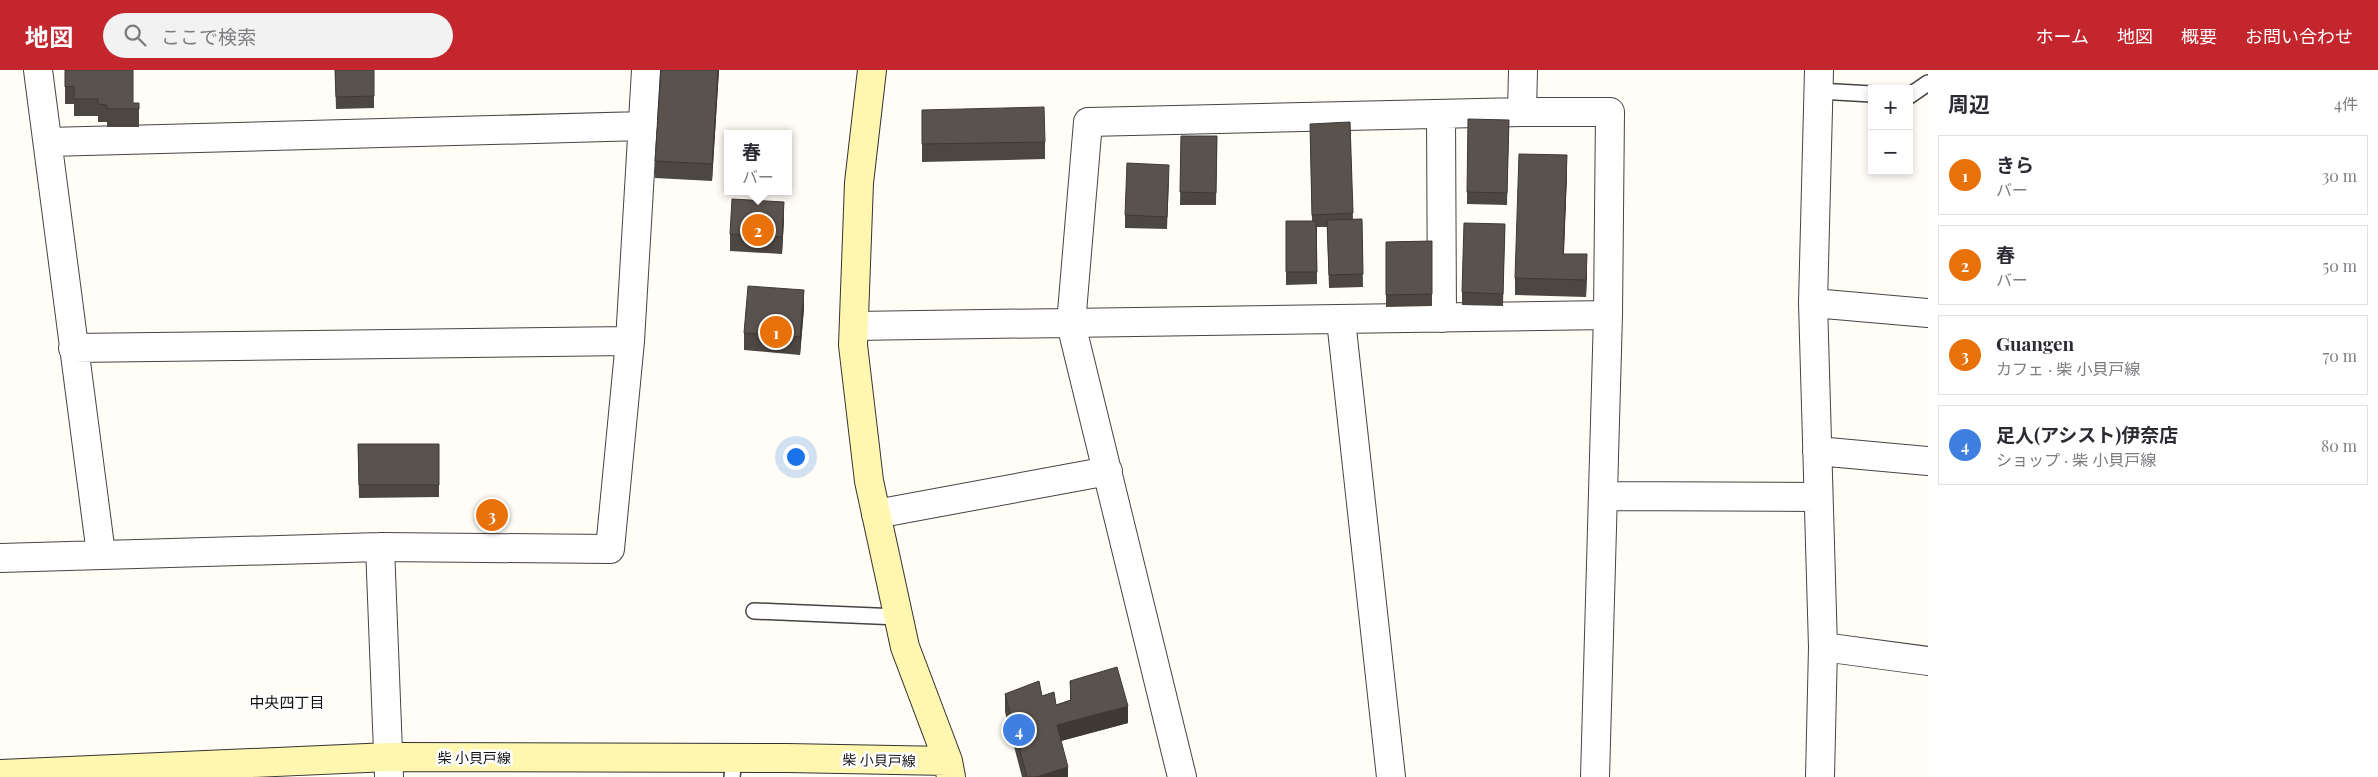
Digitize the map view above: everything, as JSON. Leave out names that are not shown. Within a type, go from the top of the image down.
[{"type":"street","points":[[38,70],[101,554]]},
{"type":"street","points":[[0,558],[380,547],[610,549],[630,341],[646,70]]},
{"type":"street","points":[[872,70],[859,182],[853,345],[869,481],[905,647],[949,769]]},
{"type":"street","points":[[1522,112],[1523,70]]},
{"type":"street","points":[[1819,81],[1813,303],[1823,647],[1820,777]]},
{"type":"street","points":[[1182,777],[1071,324],[1088,122],[1522,112],[1610,112],[1608,315],[1595,777]]},
{"type":"street","points":[[1441,114],[1442,318]]},
{"type":"street","points":[[48,142],[643,126]]},
{"type":"street","points":[[1813,303],[1928,313]]},
{"type":"street","points":[[854,326],[1608,315]]},
{"type":"street","points":[[1342,320],[1391,777]]},
{"type":"street","points":[[73,348],[630,341]]},
{"type":"street","points":[[1817,451],[1928,461]]},
{"type":"street","points":[[876,514],[1108,471]]},
{"type":"street","points":[[1603,496],[1818,497]]},
{"type":"street","points":[[380,547],[389,767]]},
{"type":"street","points":[[1823,647],[1928,661]]},
{"type":"street","name":"柴 小貝戸線","points":[[0,774],[389,767],[949,769]]},
{"type":"lane","points":[[1819,81],[1868,93]]},
{"type":"lane","points":[[1913,93],[1928,83]]},
{"type":"lane","points":[[754,611],[899,618]]},
{"type":"building","points":[[65,70],[133,70],[133,103],[139,103],[139,109],[107,109],[107,105],[98,104],[98,99],[74,99],[74,86],[65,87]]},
{"type":"building","points":[[335,70],[374,70],[374,96],[336,97]]},
{"type":"building","points":[[661,70],[718,70],[712,164],[655,161]]},
{"type":"building","points":[[1044,107],[1045,142],[922,144],[922,110]]},
{"type":"building","points":[[1468,119],[1509,120],[1507,193],[1467,192]]},
{"type":"building","points":[[1350,122],[1353,213],[1312,215],[1310,124]]},
{"type":"building","points":[[1181,136],[1217,136],[1216,193],[1180,192]]},
{"type":"building","points":[[1519,154],[1567,155],[1563,254],[1587,254],[1586,280],[1515,278]]},
{"type":"building","points":[[1127,163],[1169,165],[1167,217],[1125,215]]},
{"type":"building","points":[[732,199],[784,202],[782,237],[730,234]]},
{"type":"building","points":[[1362,219],[1363,274],[1329,275],[1327,220]]},
{"type":"building","points":[[1286,221],[1316,221],[1317,272],[1286,272]]},
{"type":"building","points":[[1464,223],[1505,224],[1503,294],[1462,292]]},
{"type":"building","points":[[1432,241],[1432,294],[1386,295],[1386,242]]},
{"type":"building","points":[[748,286],[804,290],[800,337],[744,333]]},
{"type":"building","points":[[358,444],[439,444],[439,485],[359,485]]},
{"type":"building","points":[[1117,667],[1128,706],[1057,725],[1068,767],[1036,777],[1027,777],[1005,694],[1039,681],[1042,696],[1054,692],[1056,705],[1071,700],[1070,681]]},
{"type":"place","name":"春","points":[[758,230]]},
{"type":"place","name":"きら","points":[[776,332]]},
{"type":"place","name":"Guangen","points":[[492,515]]},
{"type":"place","name":"足人(アシスト)伊奈店","points":[[1019,730]]},
{"type":"district","name":"中央四丁目","points":[[287,702]]}]
